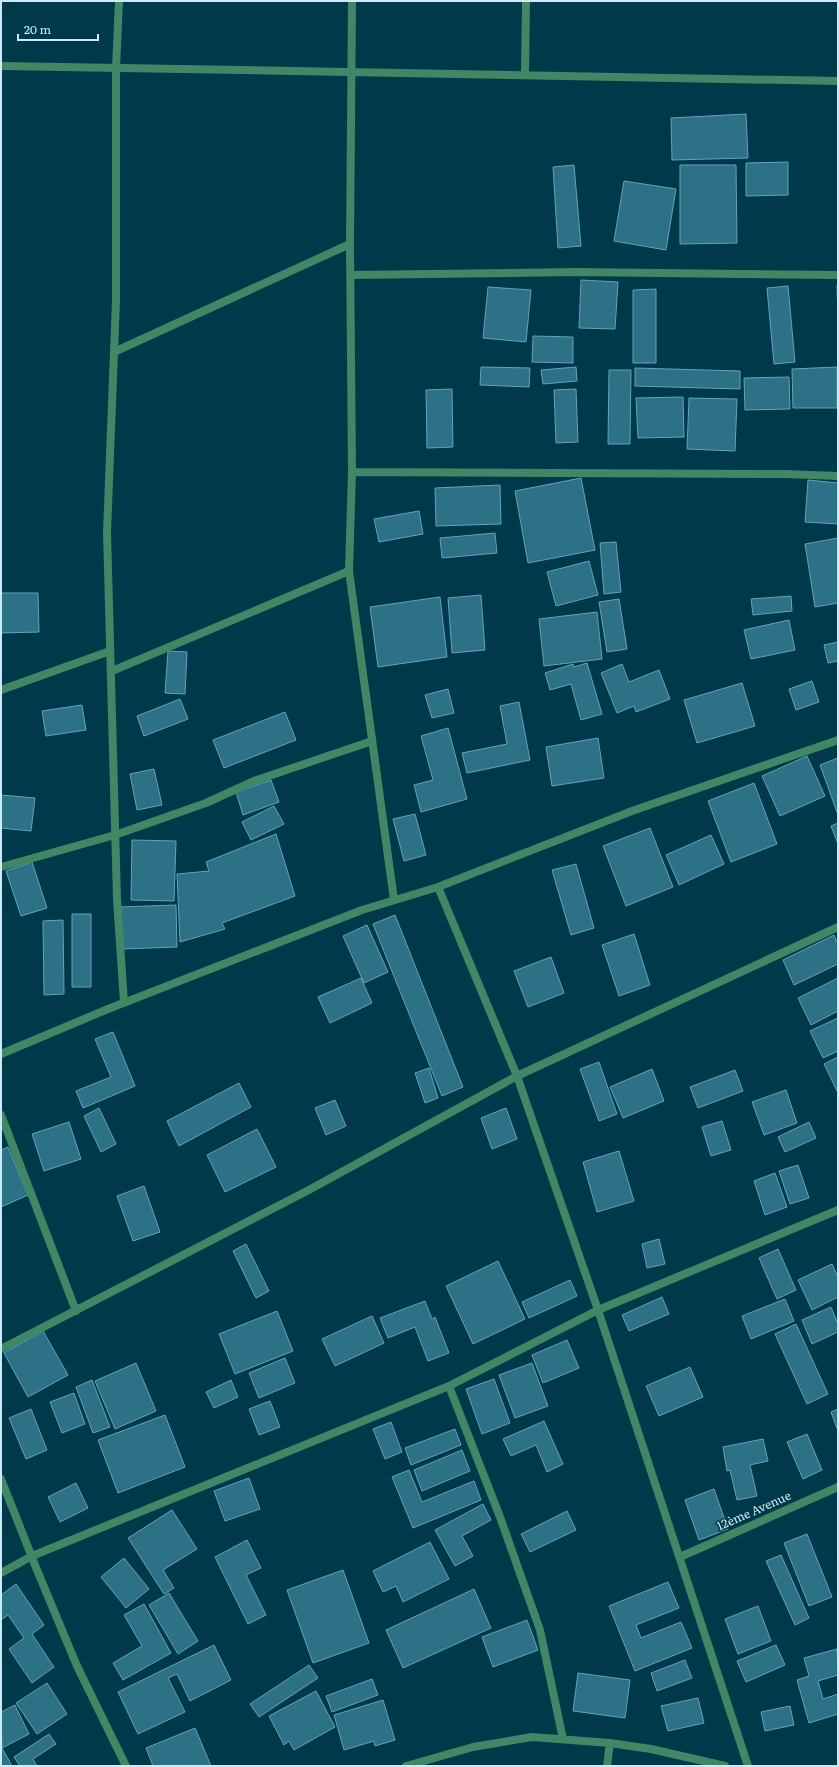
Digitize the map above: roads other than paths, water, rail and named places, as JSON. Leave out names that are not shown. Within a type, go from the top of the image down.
[{"type":"street","points":[[119,1],[116,68],[116,300],[107,532],[110,651],[112,671],[117,898],[124,1002]]},
{"type":"street","points":[[352,1],[350,244],[352,472],[349,571],[394,900]]},
{"type":"street","points":[[525,74],[526,1]]},
{"type":"street","points":[[1,66],[351,73],[525,74],[838,82]]},
{"type":"street","points":[[114,352],[350,244]]},
{"type":"street","points":[[351,275],[576,272],[838,275]]},
{"type":"street","points":[[352,472],[785,474],[838,476]]},
{"type":"street","points":[[112,671],[349,571]]},
{"type":"street","points":[[1,690],[110,651]]},
{"type":"street","points":[[1,1054],[124,1002],[355,913],[438,887],[632,811],[838,740]]},
{"type":"street","points":[[1,867],[115,835],[206,803],[254,781],[372,741]]},
{"type":"street","points":[[438,887],[517,1076],[598,1310],[748,1766]]},
{"type":"street","points":[[1,1349],[307,1191],[517,1076],[838,927]]},
{"type":"street","points":[[1,1115],[76,1311]]},
{"type":"street","points":[[1,1573],[32,1556],[449,1386],[598,1310],[838,1210]]},
{"type":"street","points":[[449,1386],[500,1517],[540,1630],[563,1739]]},
{"type":"street","points":[[1,1479],[77,1666],[126,1766]]},
{"type":"street","name":"12ème Avenue","points":[[680,1556],[838,1487]]},
{"type":"street","points":[[406,1766],[473,1747],[532,1737],[610,1743],[651,1749],[725,1766]]},
{"type":"street","points":[[608,1766],[610,1743]]}]
